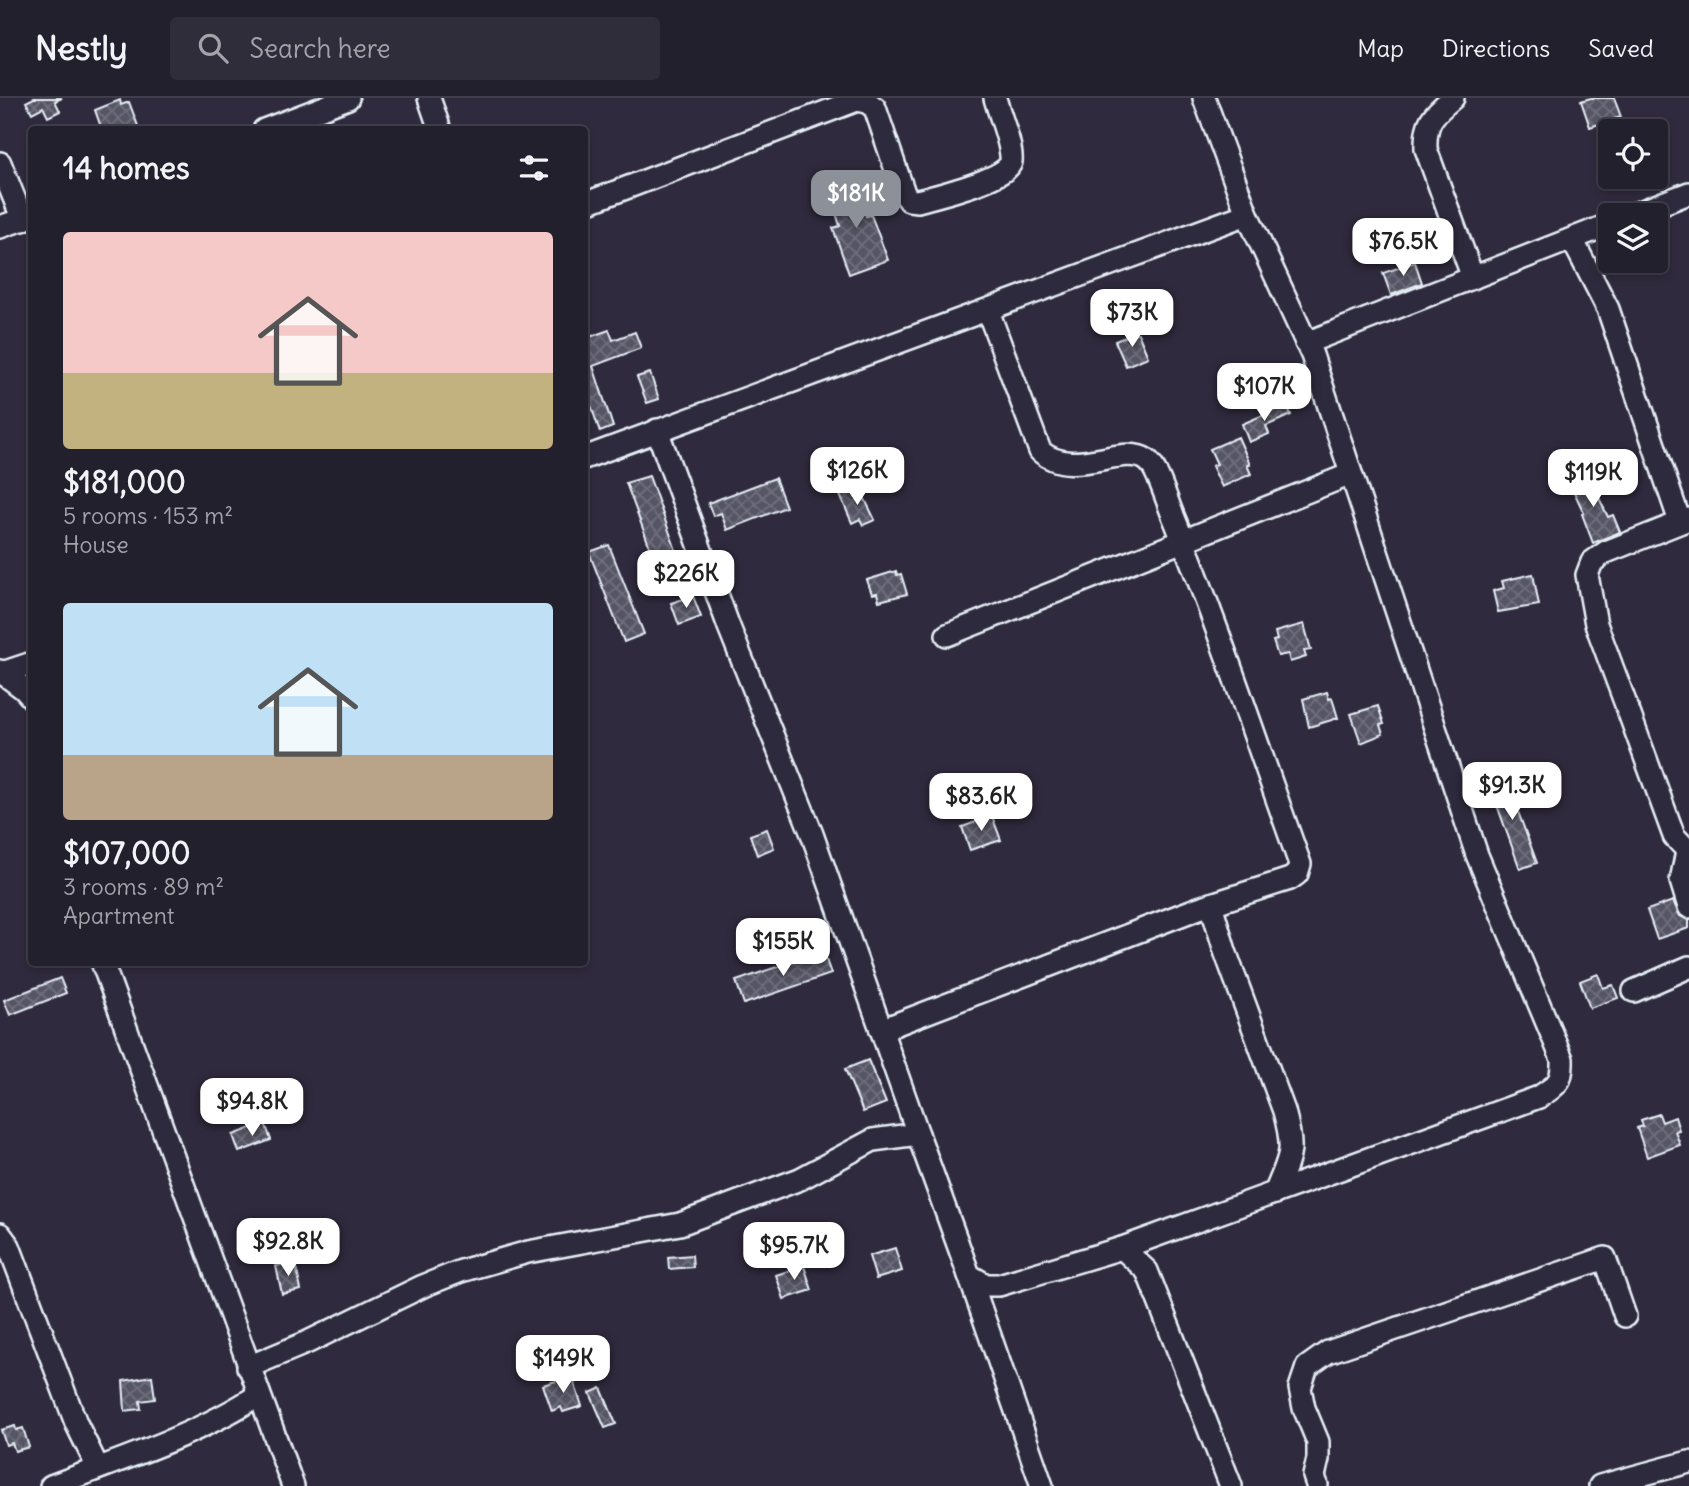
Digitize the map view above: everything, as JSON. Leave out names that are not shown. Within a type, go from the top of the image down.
[{"type":"street","points":[[274,126],[348,98]]},
{"type":"street","points":[[429,98],[439,126]]},
{"type":"street","points":[[588,202],[857,100],[867,102],[874,108],[904,193],[909,200],[918,201],[982,182],[1008,170],[1011,154],[995,98]]},
{"type":"street","points":[[969,1275],[986,1285],[999,1285],[1122,1248],[1539,1097],[1556,1086],[1563,1075],[1562,1059],[1477,855],[1306,343],[1247,214],[1204,98]]},
{"type":"street","points":[[1453,98],[1435,113],[1426,131],[1426,149],[1473,278]]},
{"type":"street","points":[[0,163],[27,218],[0,227]]},
{"type":"street","points":[[1663,203],[1689,193]]},
{"type":"street","points":[[588,456],[1247,214]]},
{"type":"street","points":[[1306,343],[1598,229]]},
{"type":"street","points":[[1572,239],[1608,309],[1685,521],[1606,552],[1592,562],[1587,575],[1596,624],[1674,836],[1688,851],[1681,881],[1689,907]]},
{"type":"street","points":[[881,1030],[1211,904],[1290,879],[1297,874],[1300,864],[1183,541],[1152,464],[1137,456],[1072,463],[1048,458],[1040,451],[988,311]]},
{"type":"street","points":[[657,430],[729,627],[812,834],[1042,1486]]},
{"type":"street","points":[[947,635],[1351,474]]},
{"type":"street","points":[[1,672],[28,664]]},
{"type":"street","points":[[1,672],[28,694]]},
{"type":"street","points":[[1211,904],[1225,951],[1284,1111],[1291,1138],[1291,1154],[1275,1192]]},
{"type":"street","points":[[103,966],[293,1486]]},
{"type":"street","points":[[1634,991],[1689,967]]},
{"type":"street","points":[[248,1367],[461,1271],[528,1252],[680,1224],[800,1179],[873,1140],[918,1134]]},
{"type":"street","points":[[0,1234],[9,1246],[76,1423],[98,1468]]},
{"type":"street","points":[[1147,1271],[1158,1235]]},
{"type":"street","points":[[1122,1248],[1147,1271],[1231,1486]]},
{"type":"street","points":[[1320,1486],[1314,1476],[1318,1442],[1304,1408],[1300,1388],[1307,1367],[1328,1352],[1605,1258],[1625,1316]]},
{"type":"street","points":[[51,1486],[233,1412],[258,1395]]},
{"type":"street","points":[[1600,1486],[1689,1462]]},
{"type":"building","points":[[34,98],[62,98],[55,101],[60,111],[48,117],[43,107],[32,113],[26,102]]},
{"type":"building","points":[[1614,98],[1621,117],[1598,119],[1598,124],[1590,127],[1581,101]]},
{"type":"building","points":[[120,100],[121,105],[129,102],[138,126],[101,126],[95,110]]},
{"type":"building","points":[[856,182],[866,216],[871,215],[888,260],[849,274],[833,228],[840,226],[829,190]]},
{"type":"building","points":[[1415,262],[1422,283],[1391,295],[1383,273]]},
{"type":"building","points":[[609,330],[613,340],[635,332],[641,348],[593,366],[613,427],[600,432],[588,397],[588,338]]},
{"type":"building","points":[[1138,333],[1148,357],[1126,366],[1115,341]]},
{"type":"building","points":[[650,373],[659,399],[647,403],[637,377]]},
{"type":"building","points":[[1287,405],[1291,415],[1266,426],[1269,434],[1249,442],[1242,424]]},
{"type":"building","points":[[1238,437],[1250,464],[1247,465],[1251,474],[1222,487],[1212,466],[1217,464],[1210,449]]},
{"type":"building","points":[[1586,470],[1608,517],[1613,515],[1620,532],[1593,543],[1582,514],[1584,513],[1568,479]]},
{"type":"building","points":[[649,476],[677,553],[655,561],[626,483]]},
{"type":"building","points":[[775,478],[786,507],[727,530],[721,513],[713,516],[708,503]]},
{"type":"building","points":[[856,487],[861,491],[875,520],[863,525],[860,519],[852,523],[840,495]]},
{"type":"building","points":[[609,545],[644,634],[624,642],[589,552]]},
{"type":"building","points":[[896,571],[897,575],[901,574],[907,594],[879,601],[877,593],[872,594],[867,580]]},
{"type":"building","points":[[1533,574],[1539,605],[1498,612],[1493,591],[1504,588],[1502,581]]},
{"type":"building","points":[[693,596],[701,617],[679,625],[671,603]]},
{"type":"building","points":[[1304,624],[1311,650],[1304,651],[1306,657],[1290,662],[1288,654],[1278,656],[1273,641],[1277,640],[1275,632]]},
{"type":"building","points":[[1327,692],[1329,699],[1332,698],[1338,718],[1309,727],[1303,699]]},
{"type":"building","points":[[1378,706],[1384,724],[1380,725],[1383,734],[1361,743],[1351,714]]},
{"type":"building","points":[[1504,774],[1537,863],[1520,869],[1488,780]]},
{"type":"building","points":[[992,816],[1001,840],[970,850],[962,827]]},
{"type":"building","points":[[767,829],[774,848],[757,855],[750,835]]},
{"type":"building","points":[[1673,901],[1680,916],[1689,920],[1689,928],[1657,939],[1647,910]]},
{"type":"building","points":[[823,951],[831,974],[744,1004],[736,981]]},
{"type":"building","points":[[1598,974],[1603,988],[1613,985],[1618,998],[1590,1008],[1580,981]]},
{"type":"building","points":[[60,978],[66,993],[10,1015],[4,1000]]},
{"type":"building","points":[[868,1060],[886,1103],[863,1112],[845,1069]]},
{"type":"building","points":[[1659,1114],[1662,1122],[1675,1117],[1679,1130],[1675,1131],[1680,1145],[1647,1157],[1637,1128],[1643,1126],[1641,1120]]},
{"type":"building","points":[[265,1123],[271,1140],[239,1152],[233,1135]]},
{"type":"building","points":[[895,1248],[902,1271],[876,1279],[869,1256]]},
{"type":"building","points":[[692,1255],[693,1267],[669,1269],[668,1257]]},
{"type":"building","points":[[295,1262],[301,1290],[282,1294],[276,1266]]},
{"type":"building","points":[[804,1266],[812,1290],[784,1299],[776,1275]]},
{"type":"building","points":[[152,1376],[155,1399],[140,1401],[141,1409],[125,1411],[123,1381]]},
{"type":"building","points":[[572,1376],[582,1406],[563,1412],[561,1407],[552,1411],[543,1385]]},
{"type":"building","points":[[601,1388],[616,1424],[605,1428],[590,1393]]},
{"type":"building","points":[[15,1426],[16,1430],[23,1428],[29,1447],[15,1451],[12,1443],[6,1445],[1,1430]]}]
